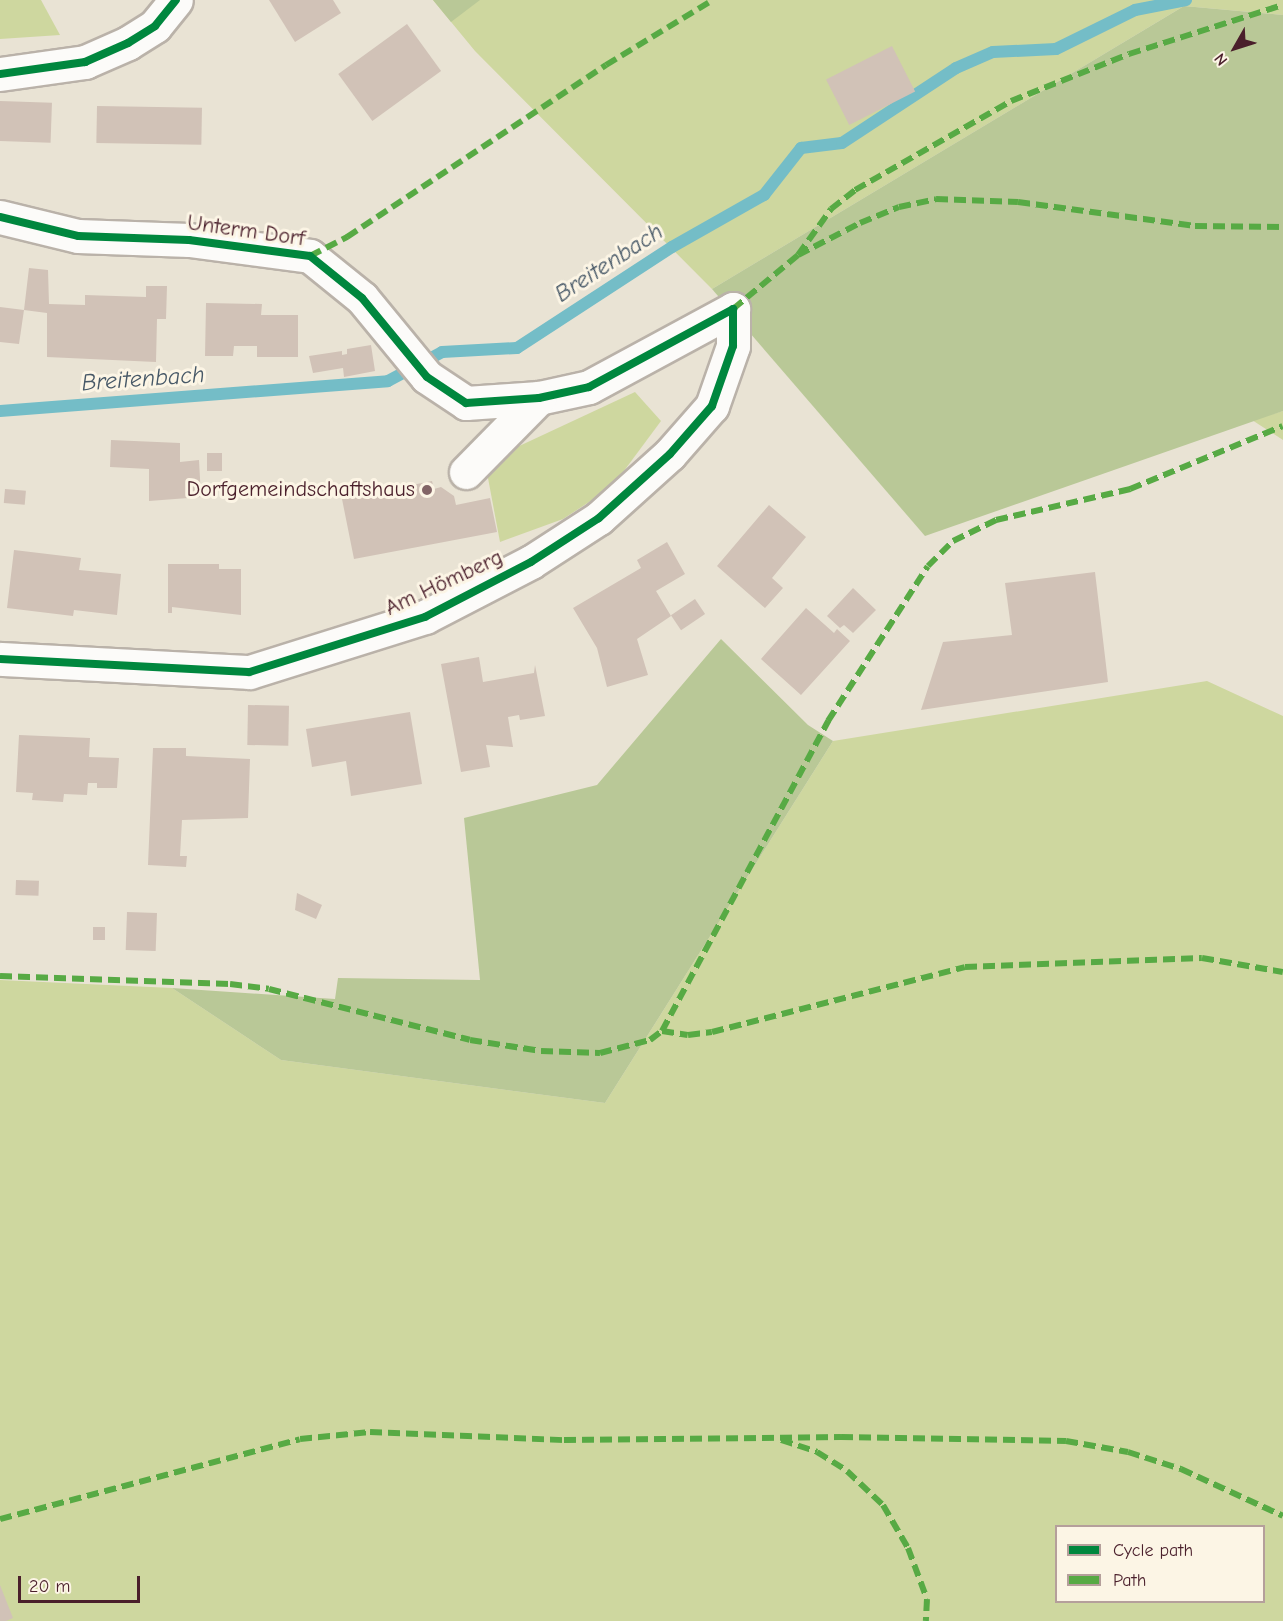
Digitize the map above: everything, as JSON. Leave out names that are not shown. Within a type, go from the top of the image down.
[{"type":"street","points":[[0,74],[85,62],[128,43],[155,26],[176,0]]},
{"type":"street","name":"Unterm Dorf","points":[[0,217],[78,236],[189,240],[310,256],[362,298],[419,368],[466,403],[539,398],[589,387],[733,309]]},
{"type":"street","name":"Am Hömberg","points":[[0,659],[249,672],[425,617],[531,562],[599,518],[670,454],[712,406],[733,346],[733,309]]},
{"type":"street","points":[[466,472],[539,398]]},
{"type":"green space","points":[[0,0],[41,0],[60,35],[0,39]]},
{"type":"green space","points":[[433,0],[1283,0],[1283,15],[1184,6],[712,289],[475,51]]},
{"type":"green space","points":[[433,0],[480,0],[451,22]]},
{"type":"green space","points":[[1184,6],[1283,15],[1283,411],[925,536],[712,289]]},
{"type":"green space","points":[[635,392],[661,421],[612,487],[563,519],[500,542],[485,462]]},
{"type":"green space","points":[[1283,411],[1283,440],[1252,420]]},
{"type":"green space","points":[[721,639],[808,725],[833,741],[605,1103],[281,1060],[172,988],[335,999],[338,978],[480,980],[464,818],[597,785]]},
{"type":"green space","points":[[1207,681],[1283,716],[1283,1621],[0,1621],[0,980],[172,988],[281,1060],[605,1103],[833,741]]},
{"type":"building","points":[[269,0],[333,0],[341,13],[295,42]]},
{"type":"building","points":[[407,24],[441,71],[372,121],[338,74]]},
{"type":"building","points":[[892,46],[915,91],[849,125],[826,80]]},
{"type":"building","points":[[0,101],[52,103],[51,143],[0,141]]},
{"type":"building","points":[[97,106],[202,108],[201,145],[96,143]]},
{"type":"building","points":[[29,268],[48,270],[49,304],[85,305],[85,295],[146,297],[146,286],[167,286],[166,319],[157,319],[156,362],[47,357],[47,313],[24,310]]},
{"type":"building","points":[[206,303],[262,304],[261,315],[298,315],[298,357],[257,357],[257,346],[234,346],[233,356],[205,356]]},
{"type":"building","points":[[0,307],[24,310],[19,344],[0,342]]},
{"type":"building","points":[[371,345],[375,371],[344,377],[343,368],[313,373],[309,356],[342,351],[342,355],[347,354],[347,349]]},
{"type":"building","points":[[111,440],[180,443],[180,462],[199,460],[201,497],[149,501],[149,469],[110,467]]},
{"type":"building","points":[[207,453],[222,453],[222,471],[207,471]]},
{"type":"building","points":[[432,481],[434,489],[441,487],[454,496],[456,505],[490,498],[497,532],[354,559],[342,499]]},
{"type":"building","points":[[5,489],[26,491],[25,505],[4,503]]},
{"type":"building","points":[[769,505],[806,537],[772,578],[783,588],[765,608],[717,566]]},
{"type":"building","points":[[667,542],[685,574],[656,591],[671,616],[637,639],[648,675],[607,687],[597,648],[573,608],[641,568],[637,560]]},
{"type":"building","points":[[14,550],[81,558],[79,570],[121,574],[117,615],[74,610],[73,616],[7,608]]},
{"type":"building","points":[[168,564],[219,564],[219,569],[241,569],[241,615],[172,607],[172,613],[168,613]]},
{"type":"building","points":[[1095,572],[1108,682],[921,710],[943,642],[1012,635],[1005,583]]},
{"type":"building","points":[[853,588],[876,610],[853,633],[844,625],[840,628],[827,616]]},
{"type":"building","points":[[695,599],[705,614],[681,630],[671,615]]},
{"type":"building","points":[[806,608],[834,633],[837,629],[850,641],[801,695],[761,659]]},
{"type":"building","points":[[479,657],[483,682],[534,673],[535,665],[545,716],[520,720],[519,715],[508,717],[513,747],[486,745],[490,767],[461,772],[441,664]]},
{"type":"building","points":[[248,705],[289,706],[288,746],[247,745]]},
{"type":"building","points":[[410,712],[422,784],[351,796],[346,761],[312,767],[306,729]]},
{"type":"building","points":[[19,735],[90,738],[89,757],[119,758],[117,788],[97,788],[97,783],[88,783],[87,795],[64,794],[63,802],[32,800],[33,793],[16,792]]},
{"type":"building","points":[[153,748],[186,748],[186,756],[250,759],[248,818],[182,820],[180,856],[187,856],[186,867],[148,865]]},
{"type":"building","points":[[16,880],[39,881],[38,896],[15,895]]},
{"type":"building","points":[[297,893],[322,905],[316,919],[295,910]]},
{"type":"building","points":[[127,912],[157,913],[156,951],[126,950]]},
{"type":"building","points":[[93,927],[105,927],[105,940],[93,940]]},
{"type":"building","points":[[0,1585],[13,1618],[6,1621],[0,1621]]},
{"type":"waterway","name":"Breitenbach","points":[[0,411],[388,381],[442,352],[517,348],[672,247],[764,195],[801,148],[842,143],[956,68],[993,52],[1056,49],[1135,10],[1186,0]]},
{"type":"marked path","points":[[310,256],[347,237],[606,65],[713,0]]},
{"type":"marked path","points":[[798,255],[831,209],[855,190],[1011,101],[1129,54],[1283,5]]},
{"type":"marked path","points":[[733,309],[798,255],[860,223],[899,207],[936,199],[1018,202],[1195,226],[1283,227]]},
{"type":"marked path","points":[[0,976],[230,984],[269,989],[470,1040],[541,1051],[600,1053],[650,1040],[662,1031],[828,721],[928,566],[953,541],[996,520],[1130,489],[1283,426]]},
{"type":"marked path","points":[[662,1031],[688,1035],[712,1032],[965,967],[1202,958],[1283,972]]},
{"type":"marked path","points":[[0,1519],[300,1439],[370,1432],[564,1440],[841,1437],[1066,1441],[1128,1452],[1181,1469],[1283,1516]]},
{"type":"marked path","points":[[781,1440],[817,1452],[847,1471],[883,1505],[908,1548],[927,1599],[926,1621]]},
{"type":"cycle path","points":[[0,74],[85,62],[128,43],[155,26],[176,0]]},
{"type":"cycle path","points":[[0,217],[78,236],[189,240],[310,256],[362,298],[427,377],[466,403],[539,398],[589,387],[733,309],[733,346],[712,406],[670,454],[599,518],[531,562],[425,617],[249,672],[0,659]]},
{"type":"place","name":"Dorfgemeindschaftshaus","points":[[427,490]]}]
